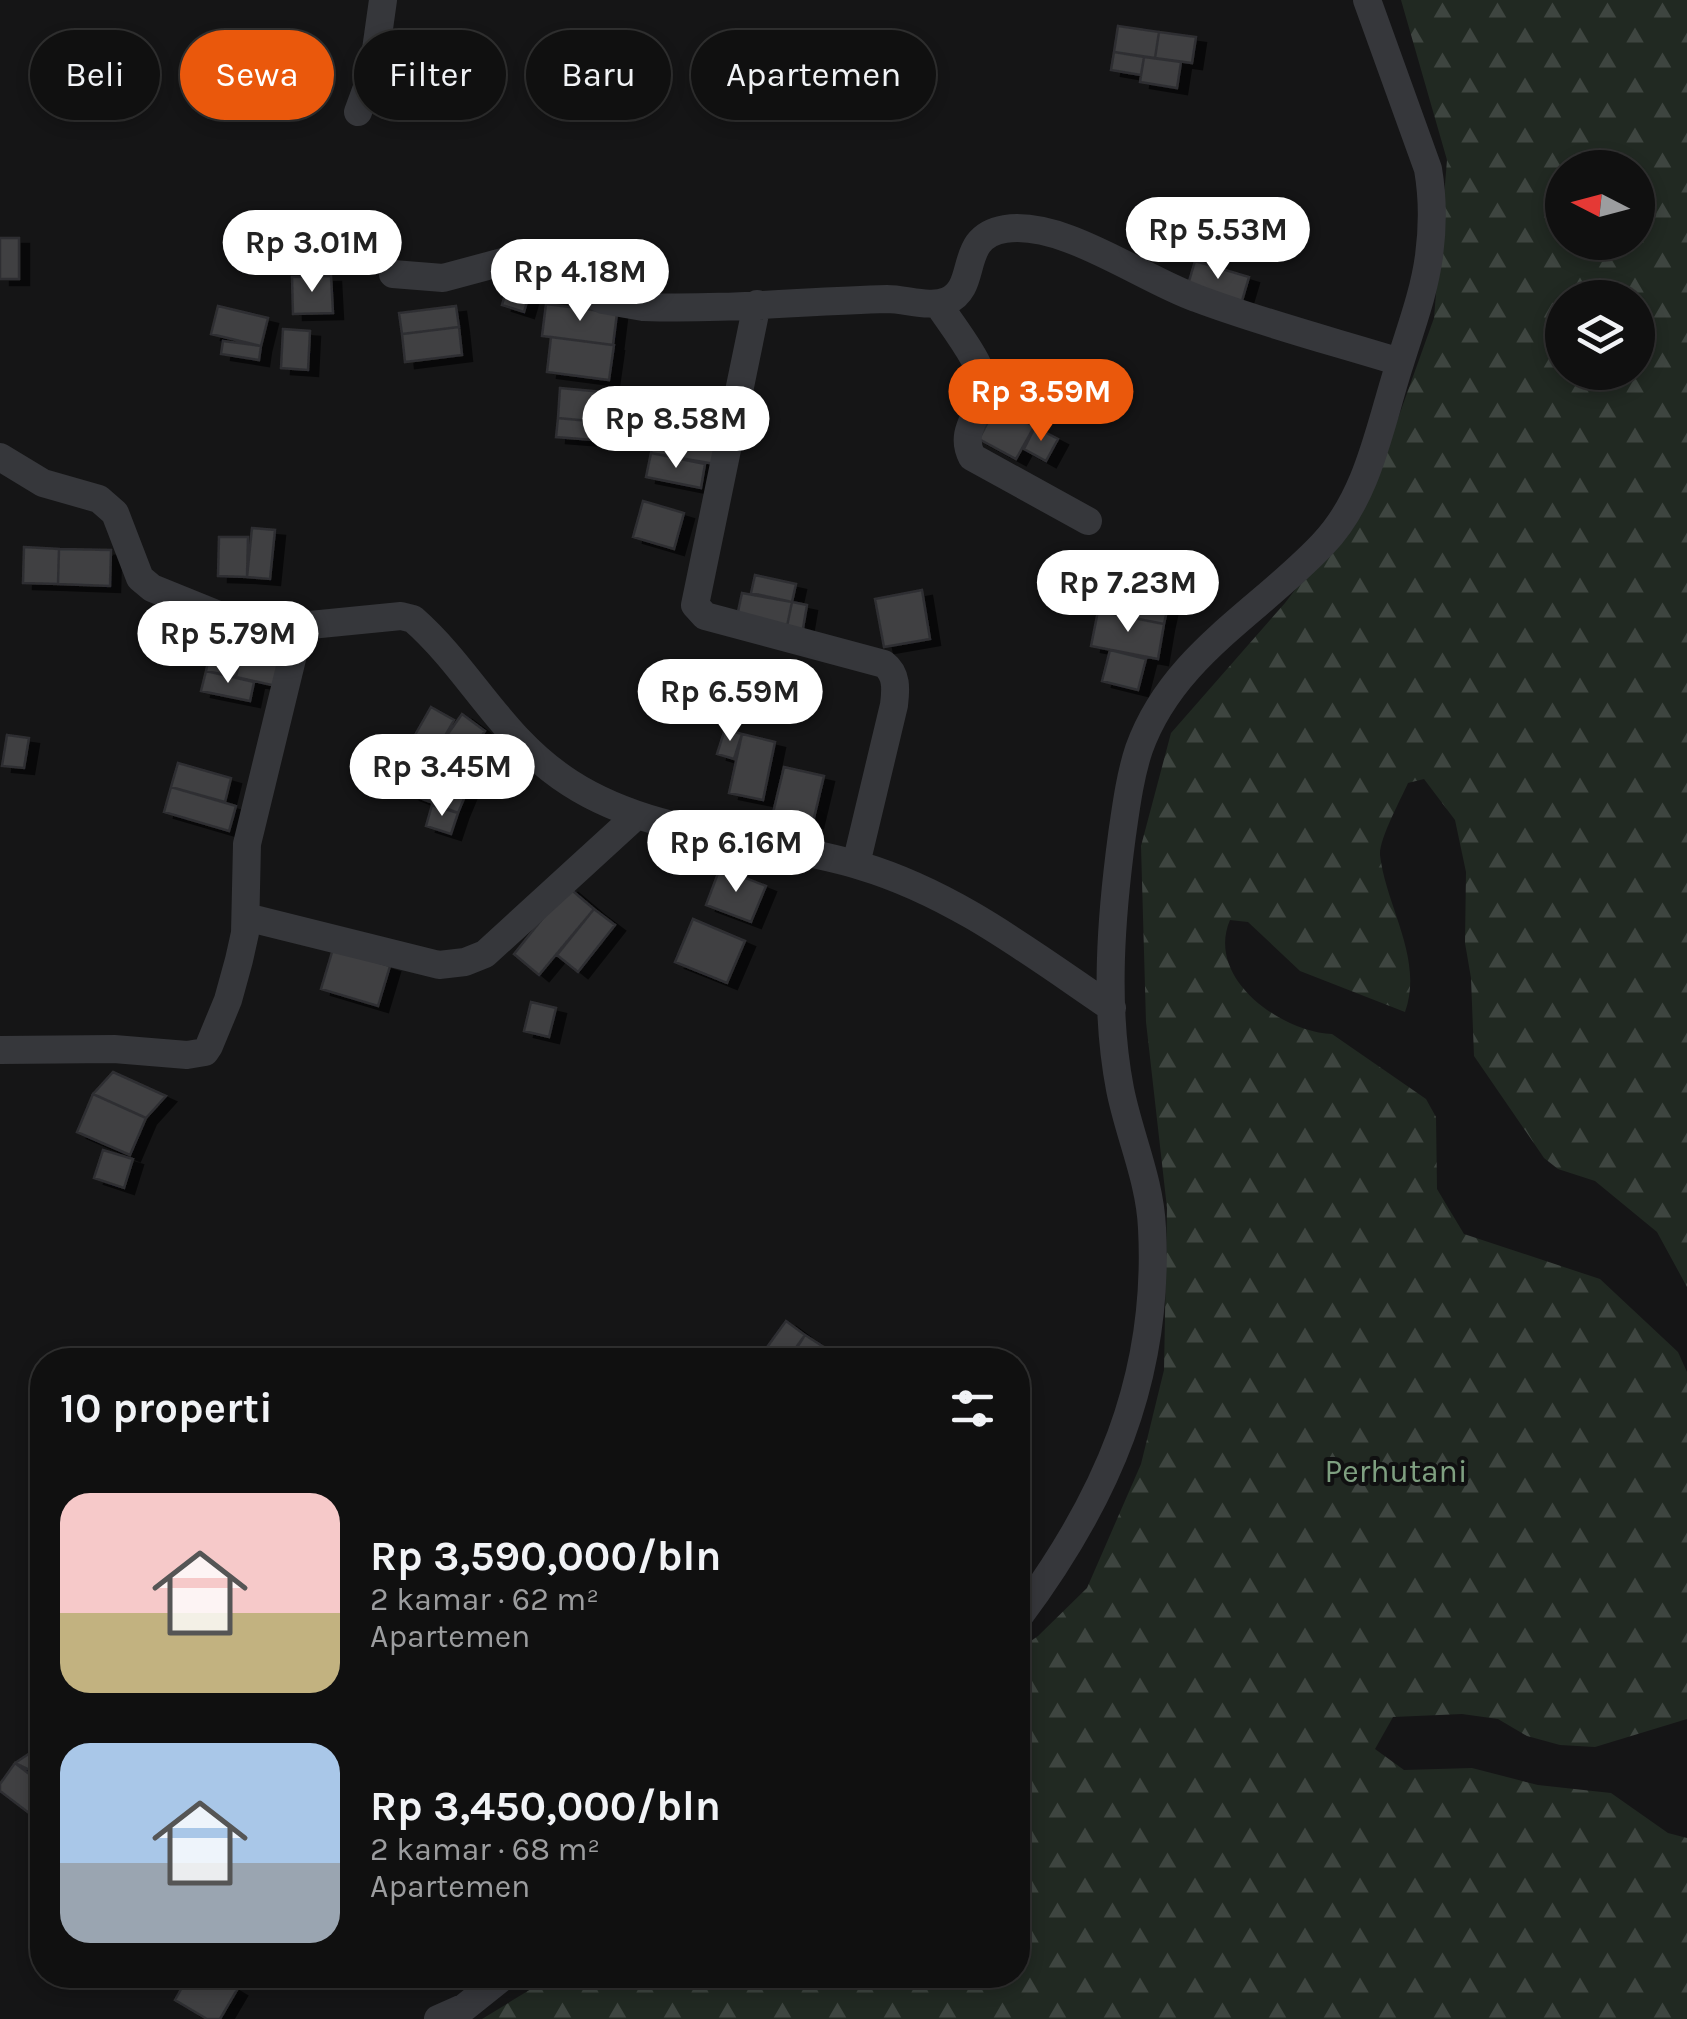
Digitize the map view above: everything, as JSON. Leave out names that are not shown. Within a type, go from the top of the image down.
[{"type":"street","points":[[379,30],[383,0]]},
{"type":"street","points":[[1030,1602],[1056,1566],[1110,1467],[1126,1430],[1142,1358],[1152,1276],[1152,1226],[1147,1188],[1119,1084],[1112,1008],[1118,868],[1127,800],[1145,736],[1158,706],[1185,668],[1307,560],[1342,520],[1356,496],[1423,290],[1433,197],[1428,169],[1367,0]]},
{"type":"street","points":[[393,274],[442,278],[510,260],[527,260],[603,300],[622,304],[664,308],[891,299],[938,304],[960,292],[970,254],[979,242],[1003,229],[1021,228],[1094,247],[1129,269],[1194,298],[1400,362]]},
{"type":"street","points":[[758,304],[695,605],[705,616],[884,664],[892,670],[894,705],[856,864]]},
{"type":"street","points":[[938,304],[983,378],[982,396],[966,437],[972,456],[1088,522]]},
{"type":"street","points":[[0,458],[43,482],[107,504],[115,513],[140,578],[152,588],[226,618],[300,626],[400,616],[413,619],[498,721],[569,782],[636,815],[856,864],[945,899],[1112,1008]]},
{"type":"street","points":[[0,1050],[114,1049],[187,1056],[205,1052],[228,1000],[239,960],[246,917],[248,844],[300,626]]},
{"type":"street","points":[[246,917],[440,965],[465,962],[484,954],[636,815]]},
{"type":"street","points":[[465,2007],[474,1988]]},
{"type":"street","points":[[438,2019],[465,2007],[489,1988]]},
{"type":"green space","name":"Perhutani","points":[[1401,0],[1687,0],[1687,1287],[1657,1232],[1595,1181],[1558,1169],[1544,1158],[1474,1056],[1471,978],[1465,943],[1466,872],[1455,820],[1424,779],[1408,783],[1380,855],[1407,953],[1410,992],[1405,1012],[1300,971],[1248,922],[1230,920],[1225,941],[1228,962],[1252,998],[1291,1024],[1332,1034],[1426,1099],[1436,1117],[1437,1189],[1464,1234],[1600,1279],[1678,1352],[1687,1372],[1687,1719],[1595,1747],[1560,1745],[1527,1736],[1498,1719],[1462,1714],[1393,1717],[1375,1749],[1404,1770],[1472,1768],[1538,1785],[1611,1793],[1668,1833],[1687,1838],[1687,2019],[482,2019],[533,1988],[1030,1988],[1030,1642],[1087,1588],[1141,1464],[1164,1370],[1167,1208],[1146,1022],[1141,846],[1171,733],[1285,603],[1373,488],[1434,318],[1447,160]]},
{"type":"building","points":[[1118,26],[1159,32],[1155,58],[1114,52]]},
{"type":"building","points":[[1159,32],[1196,37],[1192,63],[1155,58]]},
{"type":"building","points":[[1114,52],[1144,57],[1141,75],[1111,70]]},
{"type":"building","points":[[1144,57],[1181,62],[1177,88],[1140,82]]},
{"type":"building","points":[[0,238],[19,238],[19,279],[0,279]]},
{"type":"building","points":[[1195,261],[1249,277],[1241,304],[1187,288]]},
{"type":"building","points":[[513,268],[535,274],[524,312],[502,305]]},
{"type":"building","points":[[331,276],[333,313],[293,314],[292,277]]},
{"type":"building","points":[[546,304],[617,313],[613,345],[542,336]]},
{"type":"building","points":[[218,306],[268,318],[261,346],[211,334]]},
{"type":"building","points":[[456,306],[459,327],[402,334],[399,313]]},
{"type":"building","points":[[459,327],[462,355],[405,362],[402,334]]},
{"type":"building","points":[[283,329],[310,331],[308,370],[281,368]]},
{"type":"building","points":[[551,337],[614,345],[609,380],[547,372]]},
{"type":"building","points":[[223,341],[261,346],[259,360],[221,354]]},
{"type":"building","points":[[560,388],[624,394],[621,424],[558,418]]},
{"type":"building","points":[[1023,392],[1048,405],[1035,427],[1011,413]]},
{"type":"building","points":[[997,405],[1035,425],[1016,459],[979,439]]},
{"type":"building","points":[[558,418],[621,424],[619,442],[556,437]]},
{"type":"building","points":[[656,423],[726,435],[721,465],[651,453]]},
{"type":"building","points":[[1035,427],[1058,439],[1046,461],[1024,449]]},
{"type":"building","points":[[651,453],[705,464],[701,488],[646,477]]},
{"type":"building","points":[[643,501],[684,513],[674,549],[633,537]]},
{"type":"building","points":[[252,528],[275,530],[270,579],[247,577]]},
{"type":"building","points":[[219,537],[248,537],[247,577],[218,576]]},
{"type":"building","points":[[24,547],[59,549],[58,584],[23,583]]},
{"type":"building","points":[[59,549],[111,550],[110,586],[58,584]]},
{"type":"building","points":[[1108,562],[1148,571],[1143,588],[1104,579]]},
{"type":"building","points":[[755,575],[796,584],[792,602],[751,593]]},
{"type":"building","points":[[1104,579],[1171,592],[1164,624],[1098,611]]},
{"type":"building","points":[[922,590],[930,639],[884,647],[875,599]]},
{"type":"building","points":[[742,593],[792,602],[786,631],[736,621]]},
{"type":"building","points":[[792,602],[807,605],[802,634],[786,631]]},
{"type":"building","points":[[1098,611],[1164,624],[1158,659],[1091,646]]},
{"type":"building","points":[[213,639],[243,646],[236,677],[206,671]]},
{"type":"building","points":[[243,646],[283,655],[276,686],[236,677]]},
{"type":"building","points":[[1110,650],[1146,659],[1138,690],[1102,681]]},
{"type":"building","points":[[206,671],[254,682],[250,701],[201,691]]},
{"type":"building","points":[[431,707],[454,720],[438,748],[415,735]]},
{"type":"building","points":[[462,714],[485,731],[461,765],[438,748]]},
{"type":"building","points":[[725,729],[742,734],[734,759],[717,754]]},
{"type":"building","points":[[742,734],[775,742],[763,800],[729,793]]},
{"type":"building","points":[[7,735],[29,738],[24,768],[2,766]]},
{"type":"building","points":[[178,763],[231,778],[225,802],[171,787]]},
{"type":"building","points":[[784,767],[824,776],[813,822],[773,813]]},
{"type":"building","points":[[421,769],[468,789],[458,813],[410,794]]},
{"type":"building","points":[[171,787],[236,806],[229,831],[164,812]]},
{"type":"building","points":[[432,805],[458,813],[451,834],[426,826]]},
{"type":"building","points":[[720,868],[766,886],[751,922],[706,905]]},
{"type":"building","points":[[568,887],[594,909],[539,975],[514,954]]},
{"type":"building","points":[[594,909],[615,925],[578,972],[557,955]]},
{"type":"building","points":[[693,919],[745,941],[727,983],[675,962]]},
{"type":"building","points":[[333,949],[390,966],[378,1006],[321,989]]},
{"type":"building","points":[[531,1002],[556,1008],[549,1037],[524,1031]]},
{"type":"building","points":[[113,1072],[166,1096],[146,1118],[93,1094]]},
{"type":"building","points":[[93,1094],[146,1118],[130,1155],[77,1132]]},
{"type":"building","points":[[103,1150],[133,1159],[124,1188],[94,1178]]},
{"type":"building","points":[[786,1321],[805,1335],[796,1348],[766,1348]]},
{"type":"building","points":[[805,1335],[825,1348],[797,1348]]},
{"type":"building","points":[[30,1753],[30,1770],[15,1763]]},
{"type":"building","points":[[15,1763],[30,1775],[29,1813],[0,1791],[0,1784]]},
{"type":"building","points":[[182,1988],[237,1990],[220,2019],[207,2019],[175,2000]]}]
